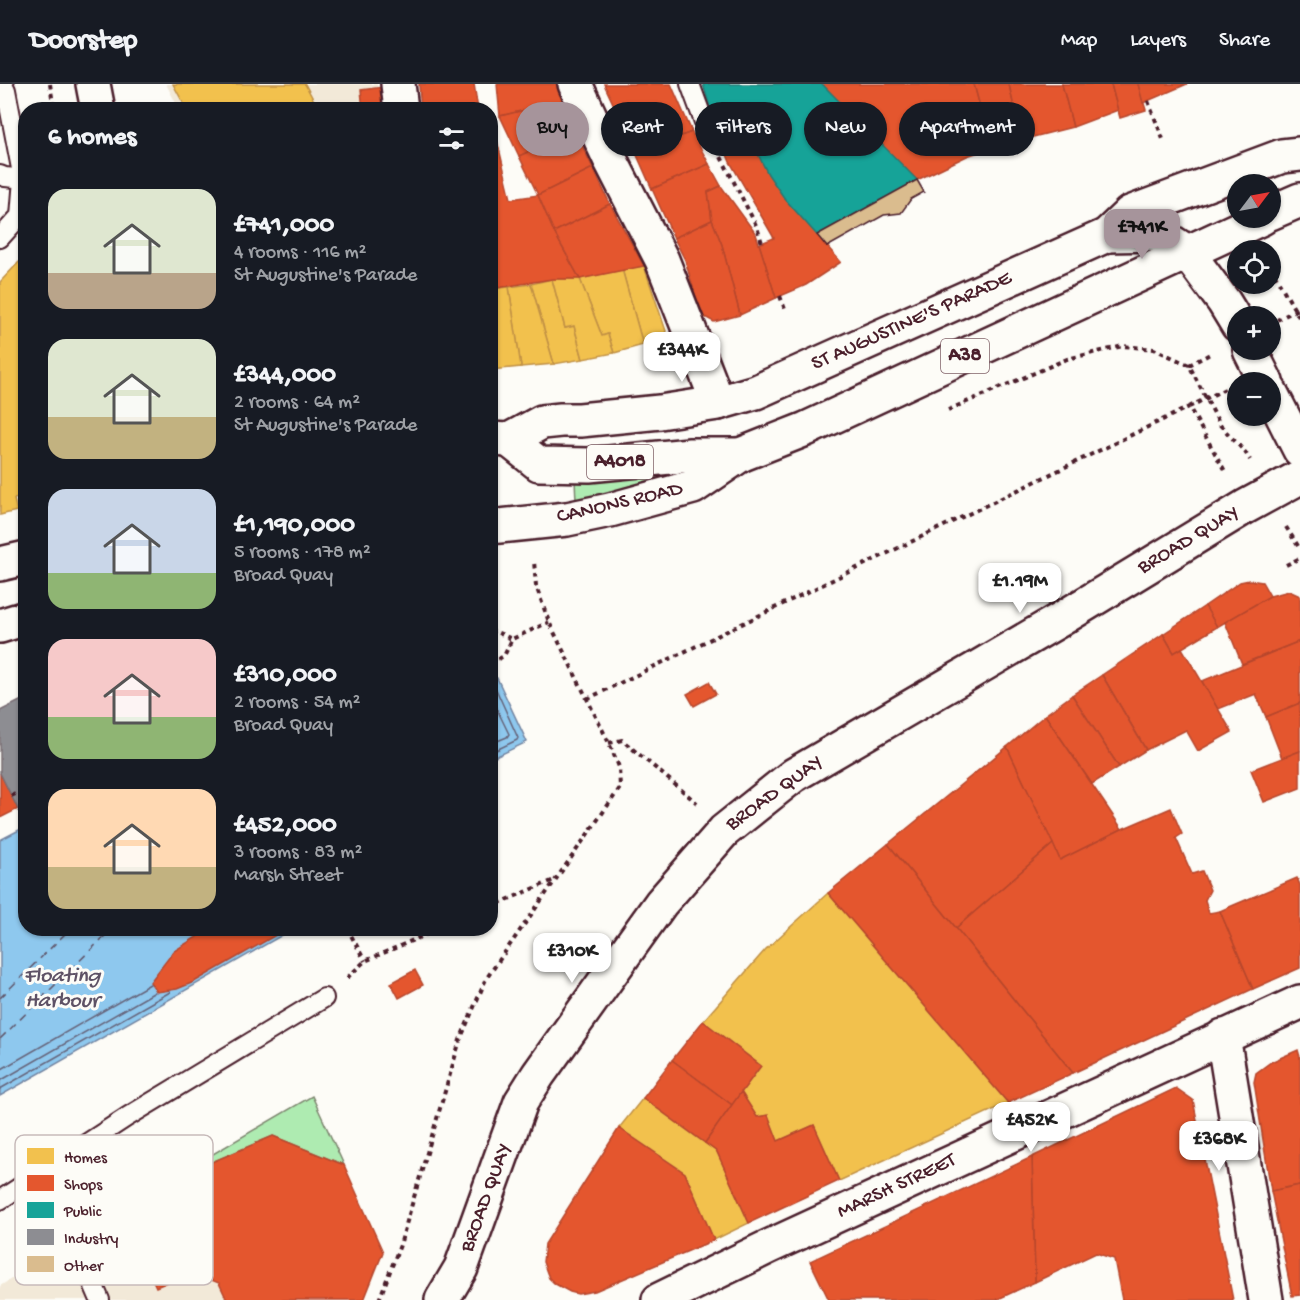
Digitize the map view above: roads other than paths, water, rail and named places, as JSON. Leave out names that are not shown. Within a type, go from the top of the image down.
[{"type":"street","points":[[93,84],[96,102]]},
{"type":"street","points":[[398,84],[400,102]]},
{"type":"street","points":[[576,84],[610,159],[662,260],[718,403]]},
{"type":"street","name":"ST AUGUSTINE'S PARADE","points":[[500,440],[542,422],[649,413],[718,403],[756,392],[1107,235],[1130,213],[1282,156],[1300,154]]},
{"type":"street","points":[[1281,208],[1300,200]]},
{"type":"street","name":"ST AUGUSTINE'S PARADE","points":[[500,440],[539,464],[558,466],[690,455],[740,455],[806,429],[1240,228]]},
{"type":"street","points":[[1107,235],[1159,234],[1187,252],[1224,302],[1227,312]]},
{"type":"street","points":[[1281,413],[1300,450]]},
{"type":"street","name":"CANONS ROAD","points":[[498,526],[567,519],[610,510],[693,487],[740,455]]},
{"type":"street","name":"BROAD QUAY","points":[[442,1300],[461,1268],[521,1102],[662,903],[724,831],[794,775],[1061,619],[1245,507],[1300,477]]},
{"type":"street","points":[[0,564],[18,560]]},
{"type":"street","points":[[0,626],[18,620]]},
{"type":"street","name":"MARSH STREET","points":[[659,1300],[768,1247],[1300,1002]]},
{"type":"street","points":[[1223,1036],[1266,1300]]},
{"type":"street","name":"BROAD QUAY","points":[[461,1268],[467,1300]]},
{"type":"lane","points":[[3,84],[18,149]]},
{"type":"lane","points":[[690,84],[697,102]]},
{"type":"lane","points":[[0,175],[18,178]]},
{"type":"lane","points":[[0,238],[18,218]]},
{"type":"lane","points":[[100,1135],[324,998]]},
{"type":"lane","points":[[0,1200],[15,1191]]},
{"type":"lane","points":[[94,1285],[100,1300]]},
{"type":"water","points":[[498,680],[527,742],[498,756]]},
{"type":"water","name":"Floating Harbour","points":[[18,831],[18,936],[281,936],[0,1096],[0,840]]}]
